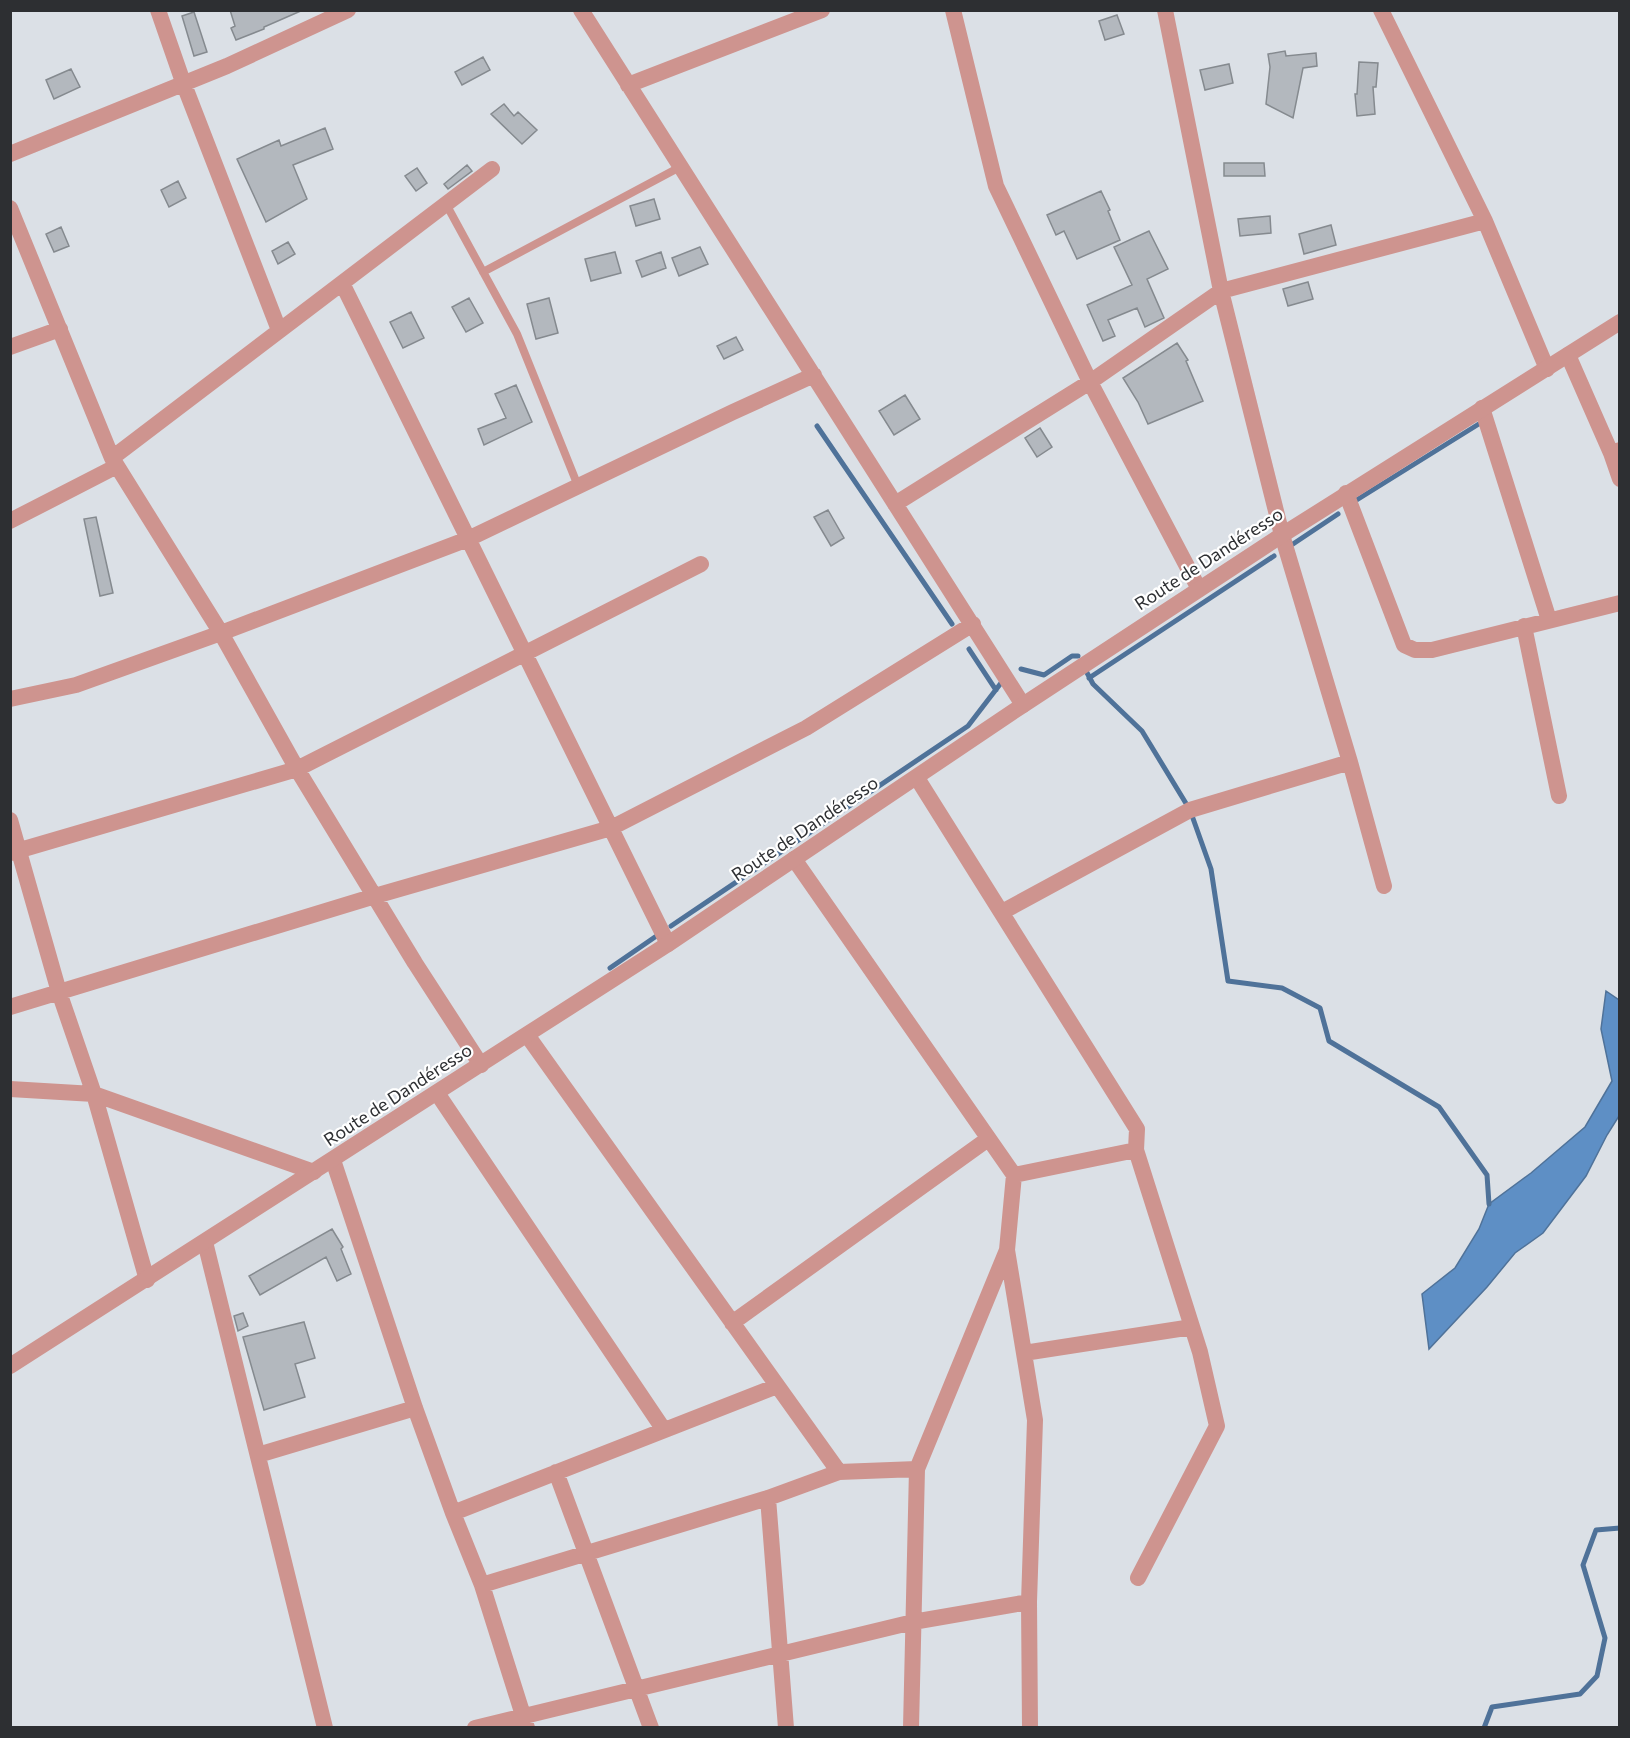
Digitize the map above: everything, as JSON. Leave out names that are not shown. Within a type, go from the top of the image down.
[{"type":"street","points":[[158,10],[183,82],[279,330]]},
{"type":"street","points":[[10,154],[227,66],[348,10]]},
{"type":"street","points":[[581,10],[1023,705]]},
{"type":"street","points":[[628,85],[822,10]]},
{"type":"street","points":[[953,10],[996,186],[1090,382],[1199,589]]},
{"type":"street","points":[[1165,10],[1221,291],[1282,534],[1350,762],[1384,886]]},
{"type":"street","points":[[1381,10],[1485,221],[1546,369]]},
{"type":"street","points":[[10,521],[114,462],[279,330],[492,169]]},
{"type":"street","points":[[10,208],[114,462],[221,633],[297,769],[481,1065]]},
{"type":"street","points":[[895,504],[1090,382],[1221,291],[1485,221]]},
{"type":"street","points":[[342,283],[668,944]]},
{"type":"street","name":"Route de Dandéresso","points":[[11,1364],[147,1280],[668,944],[1282,534],[1620,322]]},
{"type":"street","points":[[10,347],[60,329]]},
{"type":"street","points":[[1568,355],[1615,451],[1620,479]]},
{"type":"street","points":[[10,699],[76,684],[221,633],[468,539],[814,375]]},
{"type":"street","points":[[1482,408],[1549,620]]},
{"type":"street","points":[[1346,493],[1404,645],[1415,650],[1431,650],[1620,603]]},
{"type":"street","points":[[15,851],[297,769],[701,564]]},
{"type":"street","points":[[10,1007],[375,896],[611,828],[806,728],[973,624]]},
{"type":"street","points":[[1524,626],[1559,796]]},
{"type":"street","points":[[1002,912],[1190,810],[1350,762]]},
{"type":"street","points":[[917,778],[1137,1129],[1136,1150],[1200,1352],[1217,1426],[1138,1578]]},
{"type":"street","points":[[10,819],[15,851],[94,1094],[147,1280]]},
{"type":"street","points":[[794,859],[1014,1175],[1007,1250],[1035,1420],[1029,1602],[1030,1728]]},
{"type":"street","points":[[527,1035],[839,1472]]},
{"type":"street","points":[[10,1089],[94,1094],[314,1172]]},
{"type":"street","points":[[437,1094],[664,1430]]},
{"type":"street","points":[[732,1323],[988,1138]]},
{"type":"street","points":[[1014,1175],[1136,1150]]},
{"type":"street","points":[[333,1160],[415,1408],[482,1585],[525,1722]]},
{"type":"street","points":[[205,1242],[325,1728]]},
{"type":"street","points":[[910,1728],[917,1469],[1007,1250]]},
{"type":"street","points":[[1024,1353],[1192,1327]]},
{"type":"street","points":[[453,1513],[777,1386]]},
{"type":"street","points":[[258,1455],[415,1408]]},
{"type":"street","points":[[482,1585],[768,1498],[839,1472],[917,1469]]},
{"type":"street","points":[[556,1472],[651,1728]]},
{"type":"street","points":[[768,1498],[786,1728]]},
{"type":"street","points":[[475,1728],[525,1722],[636,1687],[913,1622],[1029,1602]]},
{"type":"lane","points":[[483,272],[680,167]]},
{"type":"lane","points":[[446,204],[517,334],[578,486]]},
{"type":"water","points":[[1606,991],[1619,1000],[1619,1116],[1586,1176],[1543,1233],[1515,1253],[1487,1287],[1429,1349],[1422,1294],[1455,1268],[1479,1229],[1489,1204],[1531,1173],[1585,1127],[1612,1081],[1601,1029]]},
{"type":"building","points":[[230,10],[303,10],[236,40],[231,28],[235,26]]},
{"type":"building","points":[[194,12],[207,52],[194,56],[182,16]]},
{"type":"building","points":[[1117,15],[1124,34],[1105,40],[1099,21]]},
{"type":"building","points":[[1285,51],[1286,56],[1316,53],[1317,66],[1303,68],[1293,118],[1266,104],[1270,67],[1268,54]]},
{"type":"building","points":[[483,57],[490,70],[462,85],[455,72]]},
{"type":"building","points":[[1359,62],[1378,63],[1376,87],[1373,87],[1375,114],[1357,116],[1355,94],[1357,94]]},
{"type":"building","points":[[1229,64],[1233,83],[1205,90],[1200,70]]},
{"type":"building","points":[[71,69],[80,87],[54,99],[46,80]]},
{"type":"building","points":[[504,104],[514,116],[518,112],[537,130],[522,144],[491,114]]},
{"type":"building","points":[[325,128],[333,149],[293,165],[307,199],[266,222],[237,159],[279,140],[281,146]]},
{"type":"building","points":[[1224,163],[1264,163],[1265,176],[1224,176]]},
{"type":"building","points":[[467,165],[472,171],[448,189],[444,184]]},
{"type":"building","points":[[417,168],[427,183],[416,191],[405,176]]},
{"type":"building","points":[[178,181],[186,198],[169,207],[161,190]]},
{"type":"building","points":[[1101,191],[1120,240],[1077,259],[1064,231],[1056,235],[1047,215]]},
{"type":"building","points":[[654,199],[660,219],[636,226],[630,206]]},
{"type":"building","points":[[1270,216],[1271,233],[1240,236],[1238,219]]},
{"type":"building","points":[[1331,225],[1336,245],[1304,254],[1299,234]]},
{"type":"building","points":[[61,227],[69,246],[54,252],[46,234]]},
{"type":"building","points":[[1149,231],[1168,269],[1147,279],[1164,318],[1145,327],[1137,308],[1108,320],[1115,336],[1103,341],[1087,305],[1132,285],[1114,247]]},
{"type":"building","points":[[288,242],[295,254],[278,264],[272,251]]},
{"type":"building","points":[[700,247],[708,264],[679,276],[672,258]]},
{"type":"building","points":[[615,252],[621,273],[591,281],[585,259]]},
{"type":"building","points":[[661,252],[666,268],[642,277],[636,261]]},
{"type":"building","points":[[1308,282],[1313,299],[1288,306],[1283,289]]},
{"type":"building","points":[[469,298],[483,323],[466,332],[452,307]]},
{"type":"building","points":[[549,298],[558,333],[536,339],[527,304]]},
{"type":"building","points":[[411,312],[424,338],[403,348],[390,322]]},
{"type":"building","points":[[736,337],[743,350],[724,359],[717,346]]},
{"type":"building","points":[[1177,343],[1188,360],[1186,361],[1203,401],[1148,424],[1123,378]]},
{"type":"building","points":[[516,385],[532,422],[484,445],[478,429],[506,418],[495,394]]},
{"type":"building","points":[[905,395],[920,419],[894,435],[879,411]]},
{"type":"building","points":[[1040,428],[1052,447],[1037,457],[1025,438]]},
{"type":"building","points":[[828,510],[844,538],[831,546],[814,517]]},
{"type":"building","points":[[96,517],[113,593],[100,596],[84,519]]},
{"type":"building","points":[[332,1229],[343,1247],[341,1249],[351,1274],[337,1281],[326,1257],[260,1295],[249,1276]]},
{"type":"building","points":[[243,1313],[248,1326],[238,1331],[234,1316]]},
{"type":"building","points":[[304,1322],[315,1358],[295,1364],[305,1397],[264,1410],[243,1337]]},
{"type":"waterway","points":[[1355,501],[1482,422]]},
{"type":"waterway","points":[[817,426],[952,624]]},
{"type":"waterway","points":[[1293,544],[1338,514]]},
{"type":"waterway","points":[[1089,678],[1274,556]]},
{"type":"waterway","points":[[969,649],[996,690]]},
{"type":"waterway","points":[[1021,669],[1044,675],[1072,656],[1078,656]]},
{"type":"waterway","points":[[1085,669],[1093,684],[1142,731],[1190,810],[1211,869],[1228,981],[1282,988],[1320,1008],[1329,1041],[1439,1107],[1487,1175],[1489,1204]]},
{"type":"waterway","points":[[671,926],[968,726],[1001,683]]},
{"type":"waterway","points":[[610,968],[655,937]]},
{"type":"waterway","points":[[1484,1728],[1492,1707],[1580,1694],[1597,1676],[1605,1638],[1583,1565],[1596,1530],[1620,1528]]}]
